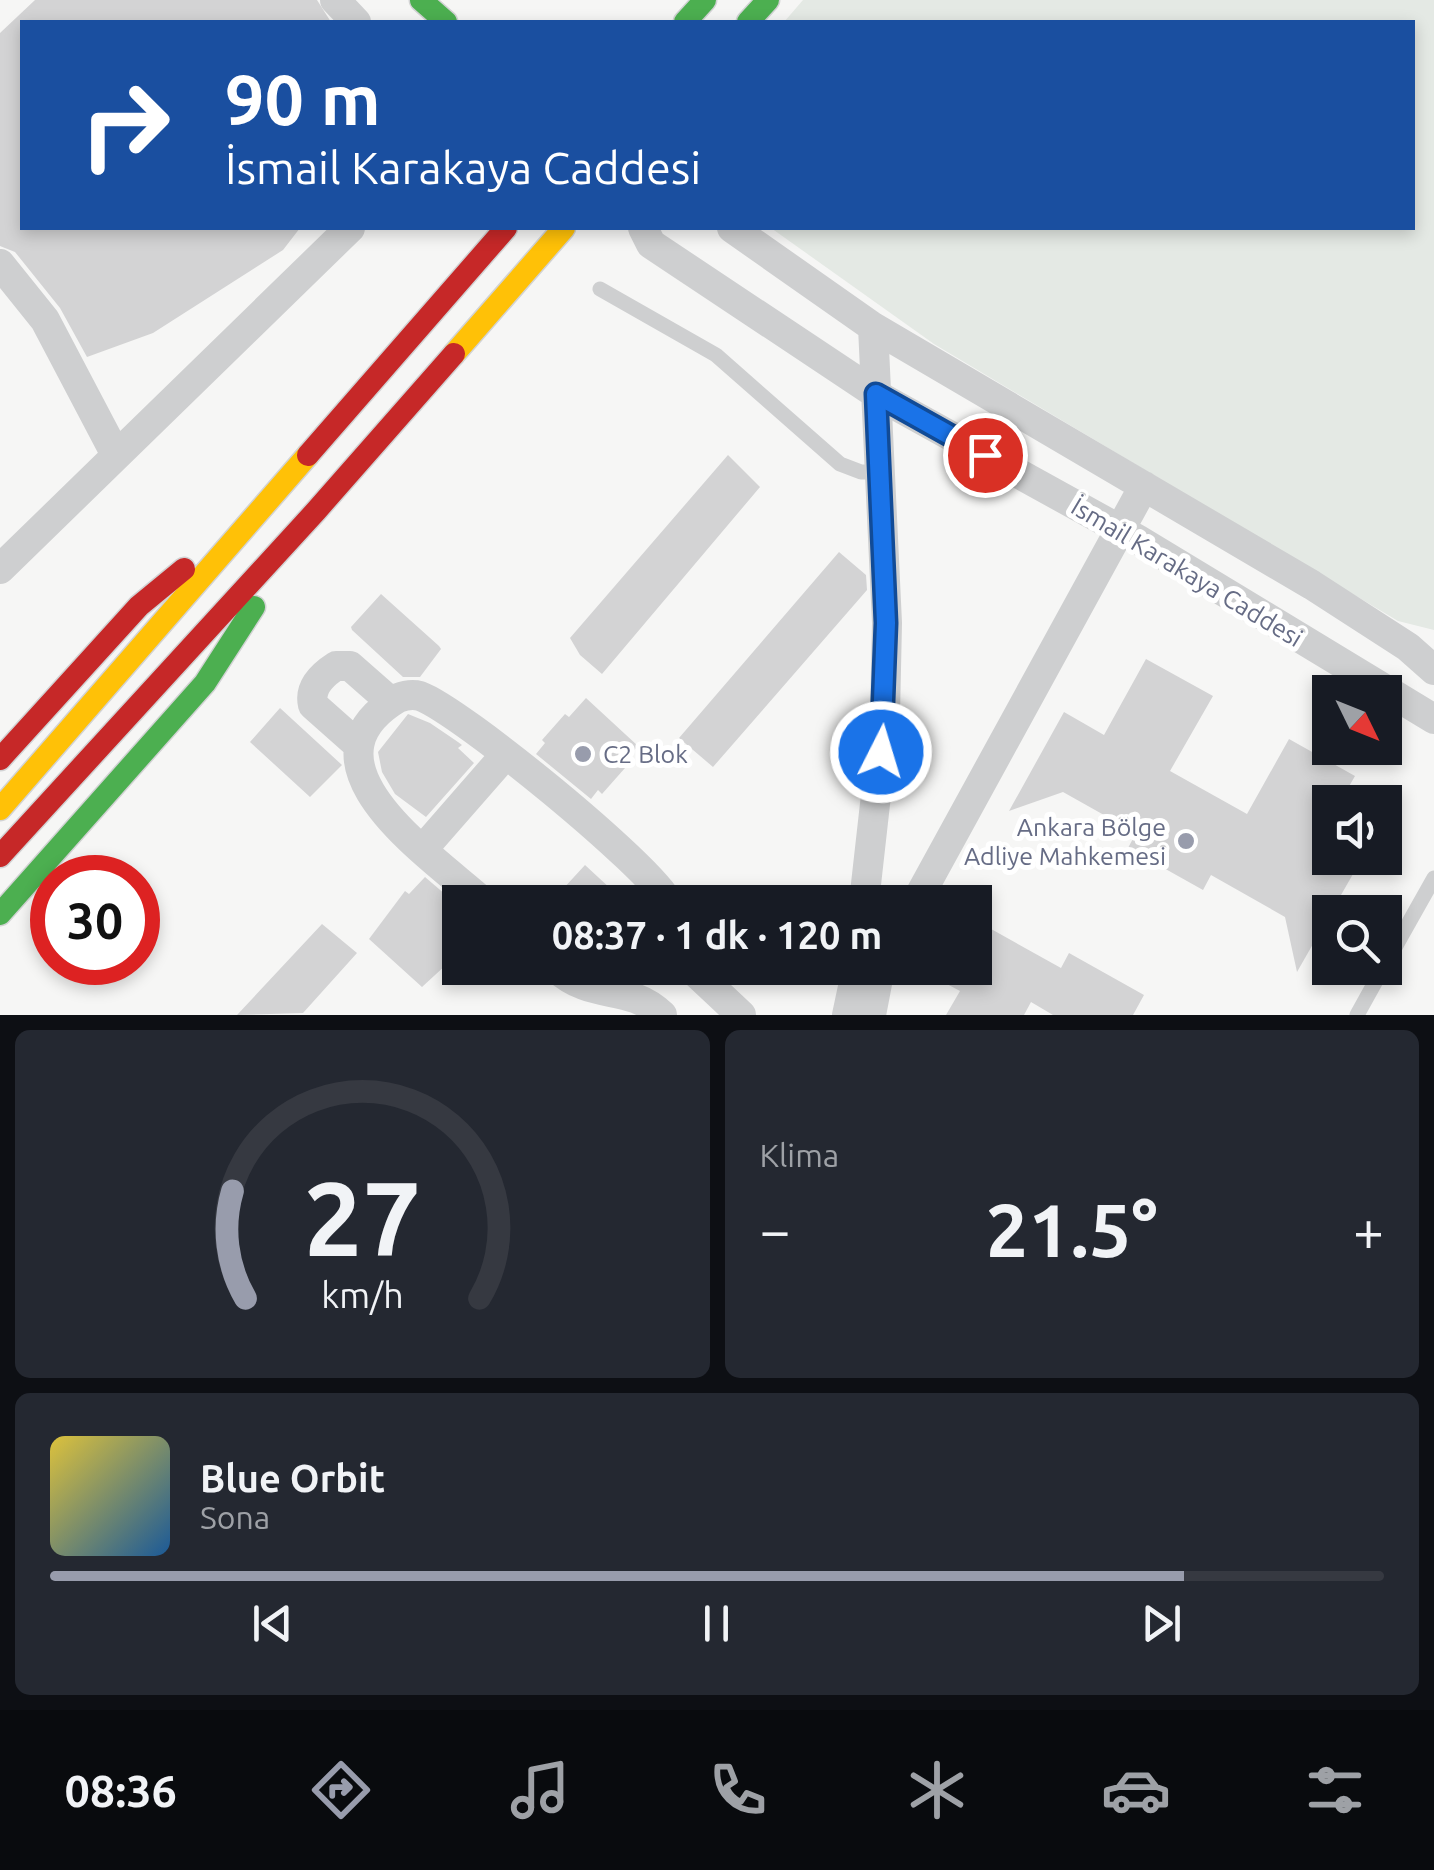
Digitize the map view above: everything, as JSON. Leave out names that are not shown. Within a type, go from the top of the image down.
[{"type":"street","points":[[334,0],[354,20]]},
{"type":"street","points":[[420,0],[444,20]]},
{"type":"street","points":[[687,20],[705,0]]},
{"type":"street","points":[[750,20],[768,0]]},
{"type":"street","points":[[0,569],[348,230]]},
{"type":"street","points":[[0,808],[504,230]]},
{"type":"street","points":[[0,856],[316,511],[562,230]]},
{"type":"street","name":"İsmail Karakaya Caddesi","points":[[644,230],[651,244],[876,394],[1120,530],[1434,719]]},
{"type":"street","name":"İsmail Karakaya Caddesi","points":[[735,230],[873,327],[1312,585],[1408,647],[1434,670]]},
{"type":"street","points":[[0,264],[46,320],[116,455]]},
{"type":"street","points":[[866,885],[885,714],[886,623],[873,327]]},
{"type":"street","points":[[0,760],[139,606],[284,486]]},
{"type":"street","points":[[925,885],[1144,486]]},
{"type":"street","points":[[0,914],[204,684],[316,511]]},
{"type":"street","points":[[357,744],[314,705],[313,690],[320,679],[336,666],[350,666],[391,702]]},
{"type":"street","points":[[464,885],[376,802],[359,770],[357,744],[391,702],[406,696],[422,697],[506,754],[646,872],[656,885]]},
{"type":"street","points":[[423,849],[506,754]]},
{"type":"street","points":[[578,985],[640,998],[662,1015]]},
{"type":"street","points":[[709,985],[742,1015]]},
{"type":"street","points":[[847,1015],[853,985]]},
{"type":"street","points":[[871,1015],[877,985]]},
{"type":"lane","points":[[600,289],[716,355],[840,464],[861,472],[880,472]]},
{"type":"lane","points":[[1402,934],[1434,878]]},
{"type":"lane","points":[[1356,1015],[1373,985]]},
{"type":"shaded area","points":[[803,0],[1434,0],[1434,630],[1398,621],[934,344],[774,230],[1415,230],[1415,20],[786,20]]},
{"type":"building","points":[[35,0],[317,0],[330,20],[20,20],[20,230],[298,230],[283,250],[153,333],[87,357],[60,308],[15,252],[0,246],[0,33]]},
{"type":"building","points":[[728,455],[760,487],[602,674],[580,655],[570,638]]},
{"type":"building","points":[[839,552],[866,575],[867,590],[713,767],[679,738]]},
{"type":"building","points":[[381,594],[441,649],[420,677],[403,677],[352,630]]},
{"type":"building","points":[[1146,659],[1213,696],[1170,771],[1247,814],[1289,739],[1312,752],[1312,765],[1335,765],[1355,776],[1350,785],[1312,785],[1312,875],[1352,875],[1341,895],[1312,895],[1312,946],[1297,972],[1285,917],[1211,875],[1203,890],[1128,848],[1136,833],[1063,792],[1009,811],[1064,712],[1104,735]]},
{"type":"building","name":"C2 Blok","points":[[586,698],[638,746],[602,794],[598,790],[591,799],[536,754],[545,743],[542,740],[565,714],[569,717]]},
{"type":"building","points":[[280,708],[342,765],[310,797],[250,742]]},
{"type":"building","points":[[408,714],[458,742],[462,745],[458,748],[474,763],[426,817],[395,794],[382,772],[378,752]]},
{"type":"building","points":[[585,865],[607,885],[567,885]]},
{"type":"building","points":[[425,877],[442,892],[442,969],[422,987],[369,939],[405,891],[409,894]]},
{"type":"building","points":[[322,924],[357,953],[303,1013],[237,1015]]},
{"type":"building","name":"Ankara Bölge Adliye Mahkemesi","points":[[992,929],[1061,968],[1069,953],[1144,995],[1133,1015],[1053,1015],[1031,1002],[1024,1015],[946,1015],[960,991],[949,985],[992,985]]},
{"type":"traffic: fast","points":[[421,0],[444,20]]},
{"type":"traffic: fast","points":[[687,20],[705,0]]},
{"type":"traffic: fast","points":[[750,20],[768,0]]},
{"type":"traffic: fast","points":[[0,914],[205,683],[254,607]]},
{"type":"traffic: slow","points":[[454,354],[562,230]]},
{"type":"traffic: slow","points":[[0,809],[308,455]]},
{"type":"traffic: jam","points":[[308,455],[504,230]]},
{"type":"traffic: jam","points":[[0,856],[454,354]]},
{"type":"traffic: jam","points":[[0,759],[139,606],[184,569]]},
{"type":"place","name":"C2 Blok","points":[[583,754]]},
{"type":"place","name":"Ankara Bölge Adliye Mahkemesi","points":[[1186,841]]},
{"type":"route","points":[[881,752],[886,623],[876,394],[985,455]]}]
